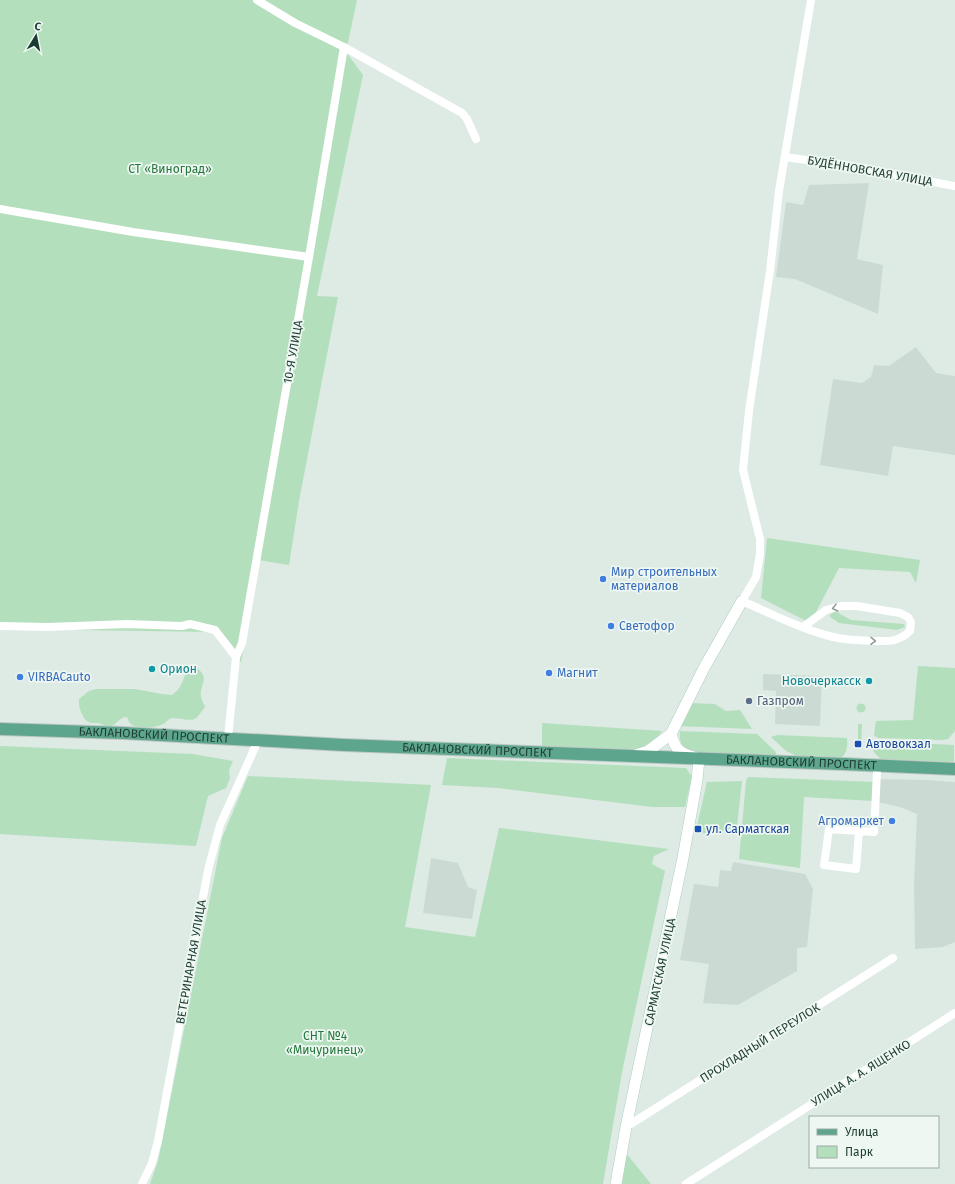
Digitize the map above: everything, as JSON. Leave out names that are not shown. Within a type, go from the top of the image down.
[{"type":"main road","points":[[631,756],[648,751],[671,734],[704,668],[742,601]]},
{"type":"main road","name":"БАКЛАНОВСКИЙ ПРОСПЕКТ","points":[[0,729],[228,738],[339,751],[672,760]]},
{"type":"main road","points":[[671,734],[672,760]]},
{"type":"main road","points":[[671,734],[674,746],[699,762]]},
{"type":"main road","name":"БАКЛАНОВСКИЙ ПРОСПЕКТ","points":[[0,736],[258,742],[631,756],[699,762],[955,775]]},
{"type":"main road","name":"БАКЛАНОВСКИЙ ПРОСПЕКТ","points":[[699,762],[955,769]]},
{"type":"main road","name":"САРМАТСКАЯ УЛИЦА","points":[[616,1184],[626,1127],[682,866],[699,762]]},
{"type":"street","points":[[257,0],[295,23],[344,46],[462,113],[467,119],[476,139]]},
{"type":"street","points":[[803,627],[826,610],[841,606],[870,608],[900,613],[908,616],[911,622],[910,631],[896,641],[834,638],[803,627],[742,601],[756,577],[760,554],[760,539],[743,470],[748,411],[768,286],[778,192],[811,0]]},
{"type":"street","name":"10-Я УЛИЦА","points":[[228,738],[236,657],[242,643],[344,46]]},
{"type":"street","name":"БУДЁННОВСКАЯ УЛИЦА","points":[[785,157],[863,168],[916,180],[955,186]]},
{"type":"street","points":[[0,209],[141,233],[309,257]]},
{"type":"street","points":[[0,626],[48,627],[127,624],[182,626],[190,624],[215,630],[236,657]]},
{"type":"street","name":"ВЕТЕРИНАРНАЯ УЛИЦА","points":[[142,1184],[152,1163],[158,1141],[197,924],[213,848],[220,825],[258,742]]},
{"type":"street","points":[[859,831],[856,869],[824,865],[829,829],[859,831],[874,832],[877,772]]},
{"type":"street","name":"ПРОХЛАДНЫЙ ПЕРЕУЛОК","points":[[626,1127],[893,958]]},
{"type":"street","name":"УЛИЦА А. А. ЯЩЕНКО","points":[[686,1184],[955,1013]]},
{"type":"shaded area","points":[[869,183],[857,259],[883,265],[878,314],[795,279],[776,277],[786,202],[803,205],[809,185]]},
{"type":"shaded area","points":[[916,347],[936,373],[955,376],[955,455],[893,446],[888,476],[820,465],[833,379],[862,383],[871,377],[874,365],[889,366]]},
{"type":"shaded area","points":[[763,674],[822,676],[820,726],[775,724],[776,691],[763,690]]},
{"type":"shaded area","points":[[877,779],[955,782],[955,942],[943,947],[915,949],[914,886],[917,814],[900,807],[873,801]]},
{"type":"shaded area","points":[[431,858],[458,863],[468,887],[477,890],[472,919],[423,913]]},
{"type":"shaded area","points":[[733,862],[805,874],[813,889],[807,947],[797,948],[797,971],[738,1005],[703,1003],[709,964],[680,960],[694,884],[718,887],[720,870],[731,871]]},
{"type":"green space","name":"СТ «Виноград»","points":[[0,0],[357,0],[346,52],[363,75],[317,296],[338,297],[299,501],[289,565],[258,560],[241,662],[229,653],[214,632],[0,629]]},
{"type":"green space","points":[[767,538],[920,560],[916,583],[910,572],[839,568],[813,618],[806,621],[761,598]]},
{"type":"green space","points":[[835,611],[851,620],[904,624],[905,627],[897,630],[839,623],[829,616]]},
{"type":"green space","points":[[918,666],[955,668],[955,731],[948,739],[943,740],[878,738],[874,735],[876,721],[913,720]]},
{"type":"green space","points":[[192,668],[198,669],[204,679],[201,697],[205,707],[194,719],[188,720],[172,718],[160,725],[146,728],[136,727],[129,722],[127,717],[124,717],[108,726],[88,722],[81,712],[79,699],[89,691],[96,689],[135,689],[172,695],[179,688],[187,671]]},
{"type":"green space","points":[[690,703],[715,704],[726,711],[740,710],[752,729],[677,726]]},
{"type":"green space","points":[[859,704],[863,704],[865,708],[863,712],[859,712],[857,710],[857,706]]},
{"type":"green space","points":[[542,723],[662,731],[651,744],[634,751],[542,746]]},
{"type":"green space","points":[[858,724],[862,724],[860,744],[858,744]]},
{"type":"green space","points":[[680,731],[757,734],[776,752],[776,754],[775,756],[687,752],[681,742]]},
{"type":"green space","points":[[777,735],[847,738],[846,752],[840,759],[797,756],[786,751],[771,737]]},
{"type":"green space","points":[[870,741],[954,745],[954,762],[881,759],[874,752]]},
{"type":"green space","points":[[0,746],[193,754],[233,761],[229,770],[230,778],[226,788],[208,796],[196,846],[0,834]]},
{"type":"green space","points":[[447,758],[686,768],[692,777],[685,807],[652,807],[498,788],[442,785]]},
{"type":"green space","name":"СНТ №4 «Мичуринец»","points":[[248,776],[431,785],[405,927],[475,937],[499,828],[669,849],[654,856],[652,864],[665,871],[622,1072],[603,1184],[150,1184],[158,1161],[222,838]]},
{"type":"green space","points":[[748,777],[875,782],[873,801],[804,797],[800,868],[739,859],[746,781]]},
{"type":"green space","points":[[742,781],[737,826],[724,831],[695,834],[707,782]]},
{"type":"green space","points":[[626,1153],[651,1184],[619,1184]]},
{"type":"place","name":"Мир строительных материалов","points":[[603,579]]},
{"type":"place","name":"Светофор","points":[[611,626]]},
{"type":"place","name":"Орион","points":[[152,669]]},
{"type":"place","name":"Магнит","points":[[549,673]]},
{"type":"place","name":"VIRBACauto","points":[[20,677]]},
{"type":"place","name":"Новочеркасск","points":[[869,681]]},
{"type":"place","name":"Газпром","points":[[749,701]]},
{"type":"place","name":"Автовокзал","points":[[858,744]]},
{"type":"place","name":"Агромаркет","points":[[892,821]]},
{"type":"place","name":"ул. Сарматская","points":[[698,829]]}]
